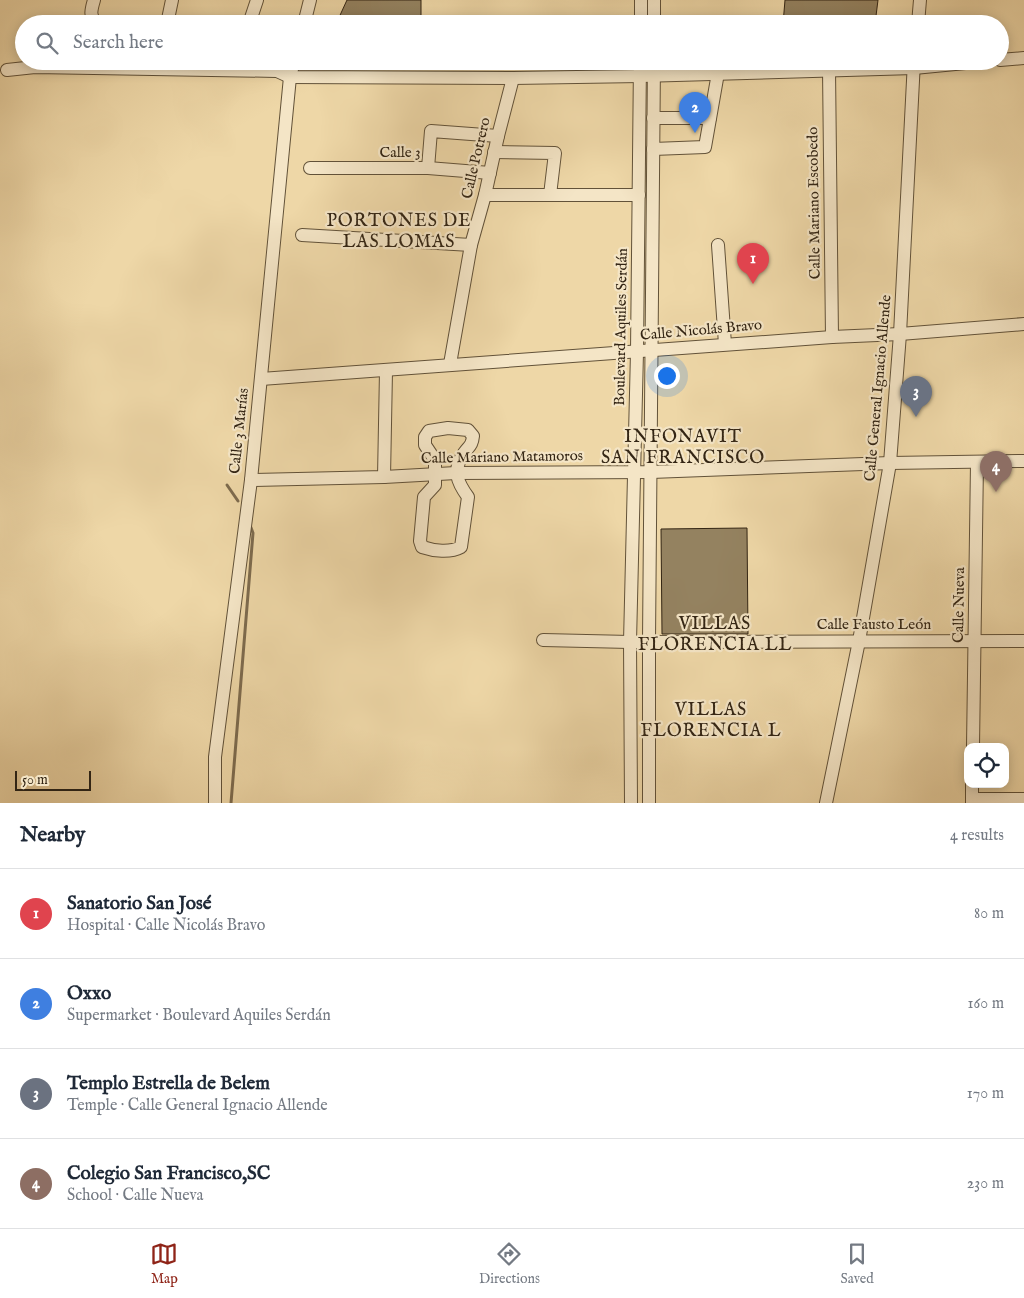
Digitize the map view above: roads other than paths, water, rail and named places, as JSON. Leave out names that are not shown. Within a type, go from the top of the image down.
[{"type":"street","points":[[91,15],[94,0]]},
{"type":"street","points":[[169,15],[172,0]]},
{"type":"street","points":[[253,15],[257,0]]},
{"type":"street","points":[[306,15],[310,0]]},
{"type":"street","points":[[641,0],[641,15]]},
{"type":"street","points":[[654,0],[654,15]]},
{"type":"street","points":[[919,15],[920,0]]},
{"type":"street","points":[[1009,59],[1024,58]]},
{"type":"street","points":[[7,70],[15,69]]},
{"type":"street","points":[[216,70],[277,71],[290,77],[513,78],[801,70]]},
{"type":"street","name":"Calle 3 Marías","points":[[215,803],[215,757],[251,480],[292,70]]},
{"type":"street","name":"Boulevard Aquiles Serdán","points":[[644,70],[647,75],[653,118],[648,641],[649,803]]},
{"type":"street","name":"Boulevard Aquiles Serdán","points":[[631,803],[630,642],[635,472],[639,195],[647,75],[650,70]]},
{"type":"street","name":"Calle Mariano Escobedo","points":[[829,70],[832,337]]},
{"type":"street","name":"Calle General Ignacio Allende","points":[[826,803],[859,641],[890,463],[900,334],[914,70]]},
{"type":"street","points":[[653,149],[705,147],[718,73]]},
{"type":"street","name":"Calle Potrero","points":[[450,364],[471,246],[513,78]]},
{"type":"street","points":[[653,118],[710,118]]},
{"type":"street","points":[[428,168],[431,131],[498,136]]},
{"type":"street","points":[[494,152],[555,153],[550,195]]},
{"type":"street","name":"Calle 3","points":[[310,168],[428,168],[490,173]]},
{"type":"street","points":[[485,196],[639,195]]},
{"type":"street","points":[[302,235],[471,246]]},
{"type":"street","points":[[718,245],[725,344]]},
{"type":"street","name":"Calle Nicolás Bravo","points":[[261,379],[725,344],[900,334],[1024,324]]},
{"type":"street","points":[[384,477],[386,371]]},
{"type":"street","points":[[448,428],[468,430],[473,436],[472,445],[463,454],[456,473],[459,484],[468,497],[461,547],[455,550],[422,548],[420,541],[424,497],[435,485],[436,474],[435,460],[425,445],[425,437],[429,430],[448,428]]},
{"type":"street","name":"Calle Mariano Matamoros","points":[[251,480],[384,477],[456,473],[651,472],[890,463],[1024,461]]},
{"type":"street","name":"Calle Nueva","points":[[973,743],[977,463]]},
{"type":"street","name":"Calle Fausto León","points":[[543,640],[630,642],[1024,641]]},
{"type":"street","points":[[972,788],[972,801],[1024,799]]},
{"type":"waterway","points":[[227,485],[238,501]]},
{"type":"waterway","points":[[231,803],[253,533],[250,525]]},
{"type":"place","name":"Oxxo","points":[[695,133]]},
{"type":"place","name":"Sanatorio San José","points":[[753,284]]},
{"type":"place","name":"Templo Estrella de Belem","points":[[916,417]]},
{"type":"place","name":"Colegio San Francisco,SC","points":[[996,492]]},
{"type":"district","name":"PORTONES DE LAS LOMAS","points":[[399,231]]},
{"type":"district","name":"INFONAVIT SAN FRANCISCO","points":[[683,447]]},
{"type":"district","name":"VILLAS FLORENCIA LL","points":[[715,634]]},
{"type":"district","name":"VILLAS FLORENCIA L","points":[[711,720]]}]
